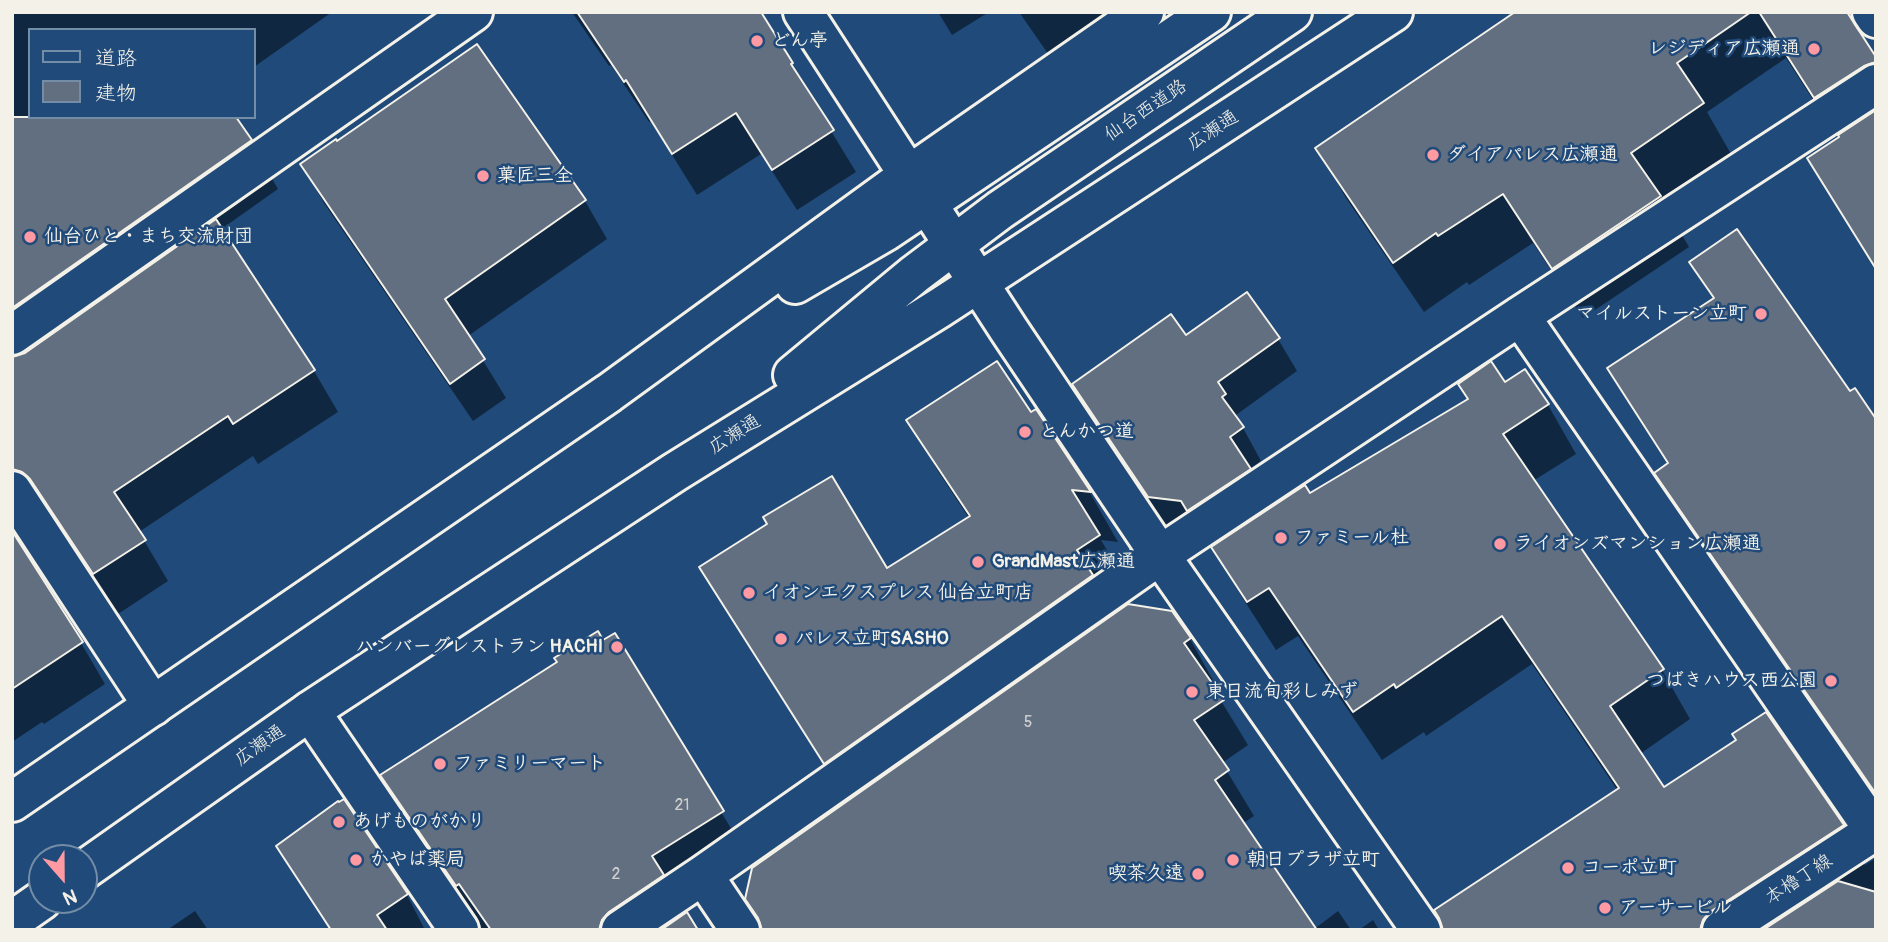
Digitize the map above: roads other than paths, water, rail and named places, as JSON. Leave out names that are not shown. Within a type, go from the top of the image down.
[{"type":"main road","points":[[12,335],[473,12]]},
{"type":"main road","points":[[803,12],[953,244],[1160,555],[1421,930]]},
{"type":"main road","points":[[12,802],[609,393],[918,189],[1144,12]]},
{"type":"main road","points":[[918,189],[976,171],[1211,12]]},
{"type":"main road","name":"仙台西道路","points":[[675,472],[953,244],[1292,12]]},
{"type":"main road","name":"広瀬通","points":[[98,860],[310,711],[675,472],[979,282],[1393,12]]},
{"type":"main road","points":[[1872,12],[1876,18]]},
{"type":"main road","points":[[621,930],[1160,555],[1876,84]]},
{"type":"main road","points":[[1520,316],[1875,831]]},
{"type":"main road","points":[[12,491],[153,706]]},
{"type":"main road","points":[[310,711],[459,930]]},
{"type":"main road","name":"本櫓丁線","points":[[1722,930],[1875,831]]},
{"type":"main road","points":[[703,875],[740,930]]},
{"type":"main road","points":[[12,921],[28,910]]},
{"type":"place","name":"どん亭","points":[[757,41]]},
{"type":"place","name":"レジディア広瀬通","points":[[1814,49]]},
{"type":"place","name":"ダイアパレス広瀬通","points":[[1433,155]]},
{"type":"place","name":"菓匠三全","points":[[483,176]]},
{"type":"place","name":"仙台ひと・まち交流財団","points":[[30,237]]},
{"type":"place","name":"マイルストーン立町","points":[[1761,314]]},
{"type":"place","name":"とんかつ道","points":[[1025,432]]},
{"type":"place","name":"ファミール杜","points":[[1281,538]]},
{"type":"place","name":"ライオンズマンション広瀬通","points":[[1500,544]]},
{"type":"place","name":"GrandMast広瀬通","points":[[978,562]]},
{"type":"place","name":"イオンエクスプレス 仙台立町店","points":[[749,593]]},
{"type":"place","name":"パレス立町SASHO","points":[[781,639]]},
{"type":"place","name":"ハンバーグレストラン HACHI","points":[[617,647]]},
{"type":"place","name":"つばきハウス西公園","points":[[1831,681]]},
{"type":"place","name":"東日流旬彩しみず","points":[[1192,692]]},
{"type":"place","name":"ファミリーマート","points":[[440,764]]},
{"type":"place","name":"あげものがかり","points":[[339,822]]},
{"type":"place","name":"かやば薬局","points":[[356,860]]},
{"type":"place","name":"朝日プラザ立町","points":[[1233,860]]},
{"type":"place","name":"コーポ立町","points":[[1568,868]]},
{"type":"place","name":"喫茶久遠","points":[[1198,874]]},
{"type":"place","name":"アーサービル","points":[[1605,908]]}]
